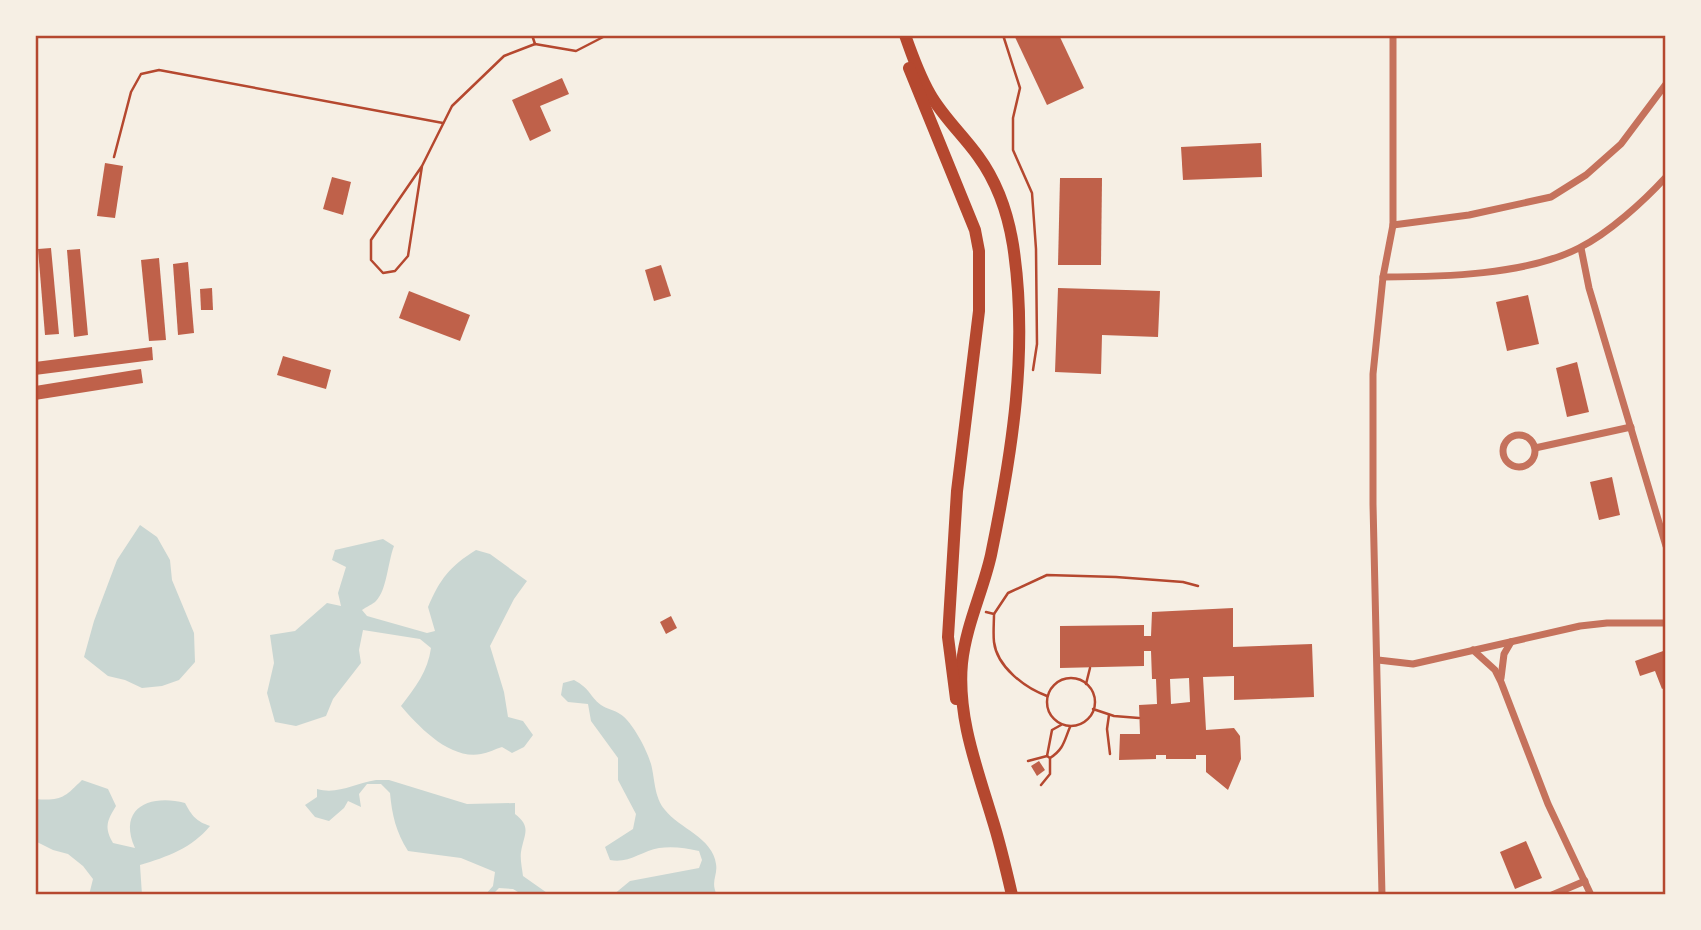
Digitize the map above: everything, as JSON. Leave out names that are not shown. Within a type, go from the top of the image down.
[{"type":"main road","points":[[896,35],[975,230],[979,251],[979,311],[957,491],[948,637],[952,678],[963,736],[995,840],[1007,895]]},
{"type":"main road","points":[[905,35],[930,95],[979,158],[998,190],[1013,244],[1021,336],[1017,398],[990,558],[962,661],[967,735],[999,839],[1012,895]]},
{"type":"street","points":[[1382,895],[1373,504],[1373,374],[1383,277],[1394,225],[1393,35]]},
{"type":"street","points":[[1394,225],[1469,215],[1550,197],[1587,175],[1621,144],[1666,84]]},
{"type":"street","points":[[1383,277],[1489,272],[1554,259],[1581,248],[1643,203],[1666,177]]},
{"type":"street","points":[[1581,248],[1590,289],[1666,546]]},
{"type":"street","points":[[1535,448],[1630,428]]},
{"type":"street","points":[[1516,435],[1526,436],[1535,448],[1534,458],[1520,467],[1510,464],[1504,455],[1504,445],[1516,435]]},
{"type":"street","points":[[1378,660],[1413,664],[1580,626],[1666,623]]},
{"type":"street","points":[[1501,682],[1504,654],[1511,642]]},
{"type":"street","points":[[1473,650],[1495,670],[1501,682],[1548,804],[1591,895]]},
{"type":"street","points":[[1552,895],[1585,881]]},
{"type":"path","points":[[532,35],[535,44]]},
{"type":"path","points":[[422,166],[408,256],[395,271],[383,273],[371,260],[370,240],[422,166],[452,106],[504,56],[535,44],[576,51],[607,35]]},
{"type":"path","points":[[114,157],[131,92],[141,74],[159,70],[443,124]]},
{"type":"path","points":[[1047,696],[1028,687],[1002,663],[994,642],[994,614],[1008,593],[1047,575],[1116,577],[1183,582],[1198,586]]},
{"type":"path","points":[[984,612],[994,614]]},
{"type":"path","points":[[1086,684],[1090,668]]},
{"type":"path","points":[[1041,785],[1050,774],[1048,757],[1052,730],[1062,725],[1085,722],[1091,716],[1096,702],[1094,694],[1086,684],[1077,679],[1061,680],[1047,696]]},
{"type":"path","points":[[1047,696],[1050,714],[1062,725]]},
{"type":"path","points":[[1093,709],[1110,715],[1139,718]]},
{"type":"path","points":[[1110,715],[1107,729],[1110,754]]},
{"type":"path","points":[[1028,761],[1048,757],[1060,751],[1070,726]]},
{"type":"shaded area","points":[[140,525],[157,537],[170,560],[172,580],[194,633],[195,662],[179,680],[162,686],[142,688],[108,676],[84,657],[94,621],[117,560]]},
{"type":"shaded area","points":[[383,539],[394,546],[380,596],[362,610],[367,616],[427,633],[435,631],[428,607],[432,597],[453,568],[476,550],[490,554],[527,581],[514,599],[490,646],[504,692],[508,717],[523,721],[533,735],[524,747],[512,753],[502,747],[469,755],[436,740],[401,706],[424,672],[431,648],[420,639],[363,630],[359,650],[361,663],[333,699],[326,716],[296,726],[275,722],[267,693],[274,663],[270,635],[295,631],[327,603],[341,606],[338,593],[346,567],[332,560],[335,550]]},
{"type":"shaded area","points":[[574,680],[584,686],[601,705],[625,718],[634,729],[649,758],[661,805],[702,840],[714,855],[714,886],[717,895],[613,895],[630,881],[699,868],[702,860],[699,851],[669,847],[629,859],[610,860],[605,847],[633,829],[636,814],[618,780],[618,758],[591,721],[588,704],[568,702],[561,695],[563,683]]},
{"type":"shaded area","points":[[82,780],[108,789],[116,806],[108,824],[108,833],[113,843],[135,848],[130,822],[134,813],[149,802],[160,800],[185,803],[195,818],[210,826],[178,851],[140,865],[142,895],[89,895],[93,879],[83,866],[68,854],[35,841],[35,799],[61,797]]},
{"type":"shaded area","points":[[376,780],[389,780],[467,804],[515,803],[515,814],[525,827],[521,855],[523,876],[550,895],[523,895],[513,889],[499,888],[492,895],[485,895],[493,886],[495,872],[461,858],[408,851],[395,823],[390,793],[381,784],[367,784],[359,794],[361,807],[348,801],[329,821],[315,817],[305,805],[317,797],[317,789],[339,790]]},
{"type":"building","points":[[1014,35],[1059,35],[1084,88],[1047,105]]},
{"type":"building","points":[[562,78],[569,94],[540,106],[551,131],[530,141],[512,100]]},
{"type":"building","points":[[1261,143],[1262,177],[1183,180],[1181,147]]},
{"type":"building","points":[[105,163],[123,166],[115,218],[97,216]]},
{"type":"building","points":[[332,177],[351,182],[343,215],[323,209]]},
{"type":"building","points":[[1060,178],[1102,178],[1101,265],[1058,265]]},
{"type":"building","points":[[51,248],[59,334],[45,335],[38,249]]},
{"type":"building","points":[[80,249],[88,335],[74,337],[67,250]]},
{"type":"building","points":[[159,258],[166,340],[149,341],[141,260]]},
{"type":"building","points":[[188,262],[194,333],[178,335],[173,264]]},
{"type":"building","points":[[661,265],[671,296],[654,301],[645,270]]},
{"type":"building","points":[[212,288],[213,310],[201,310],[200,289]]},
{"type":"building","points":[[1058,288],[1160,291],[1158,337],[1102,335],[1101,374],[1055,372]]},
{"type":"building","points":[[409,291],[470,315],[460,341],[399,318]]},
{"type":"building","points":[[1528,295],[1539,344],[1507,351],[1496,302]]},
{"type":"building","points":[[152,347],[153,360],[35,375],[35,362]]},
{"type":"building","points":[[283,356],[331,370],[326,389],[277,375]]},
{"type":"building","points":[[1577,362],[1589,412],[1567,417],[1556,368]]},
{"type":"building","points":[[141,369],[143,383],[35,400],[35,386]]},
{"type":"building","points":[[1612,477],[1620,515],[1599,520],[1590,482]]},
{"type":"building","points":[[1233,608],[1233,647],[1312,644],[1314,697],[1234,700],[1234,676],[1203,677],[1206,730],[1234,728],[1240,736],[1241,759],[1228,790],[1206,772],[1206,755],[1196,755],[1196,759],[1166,759],[1166,755],[1156,755],[1156,759],[1119,760],[1120,734],[1140,734],[1139,705],[1157,704],[1156,679],[1152,679],[1151,651],[1144,651],[1144,666],[1060,668],[1060,626],[1144,625],[1144,636],[1151,636],[1152,612]],"holes":[[[1189,678],[1190,702],[1171,704],[1170,679]]]},
{"type":"building","points":[[671,616],[677,628],[666,634],[660,622]]},
{"type":"building","points":[[1666,650],[1666,687],[1662,689],[1655,671],[1640,676],[1635,661]]},
{"type":"building","points":[[1039,761],[1045,770],[1037,776],[1031,766]]},
{"type":"building","points":[[1526,841],[1542,878],[1515,889],[1500,852]]}]
